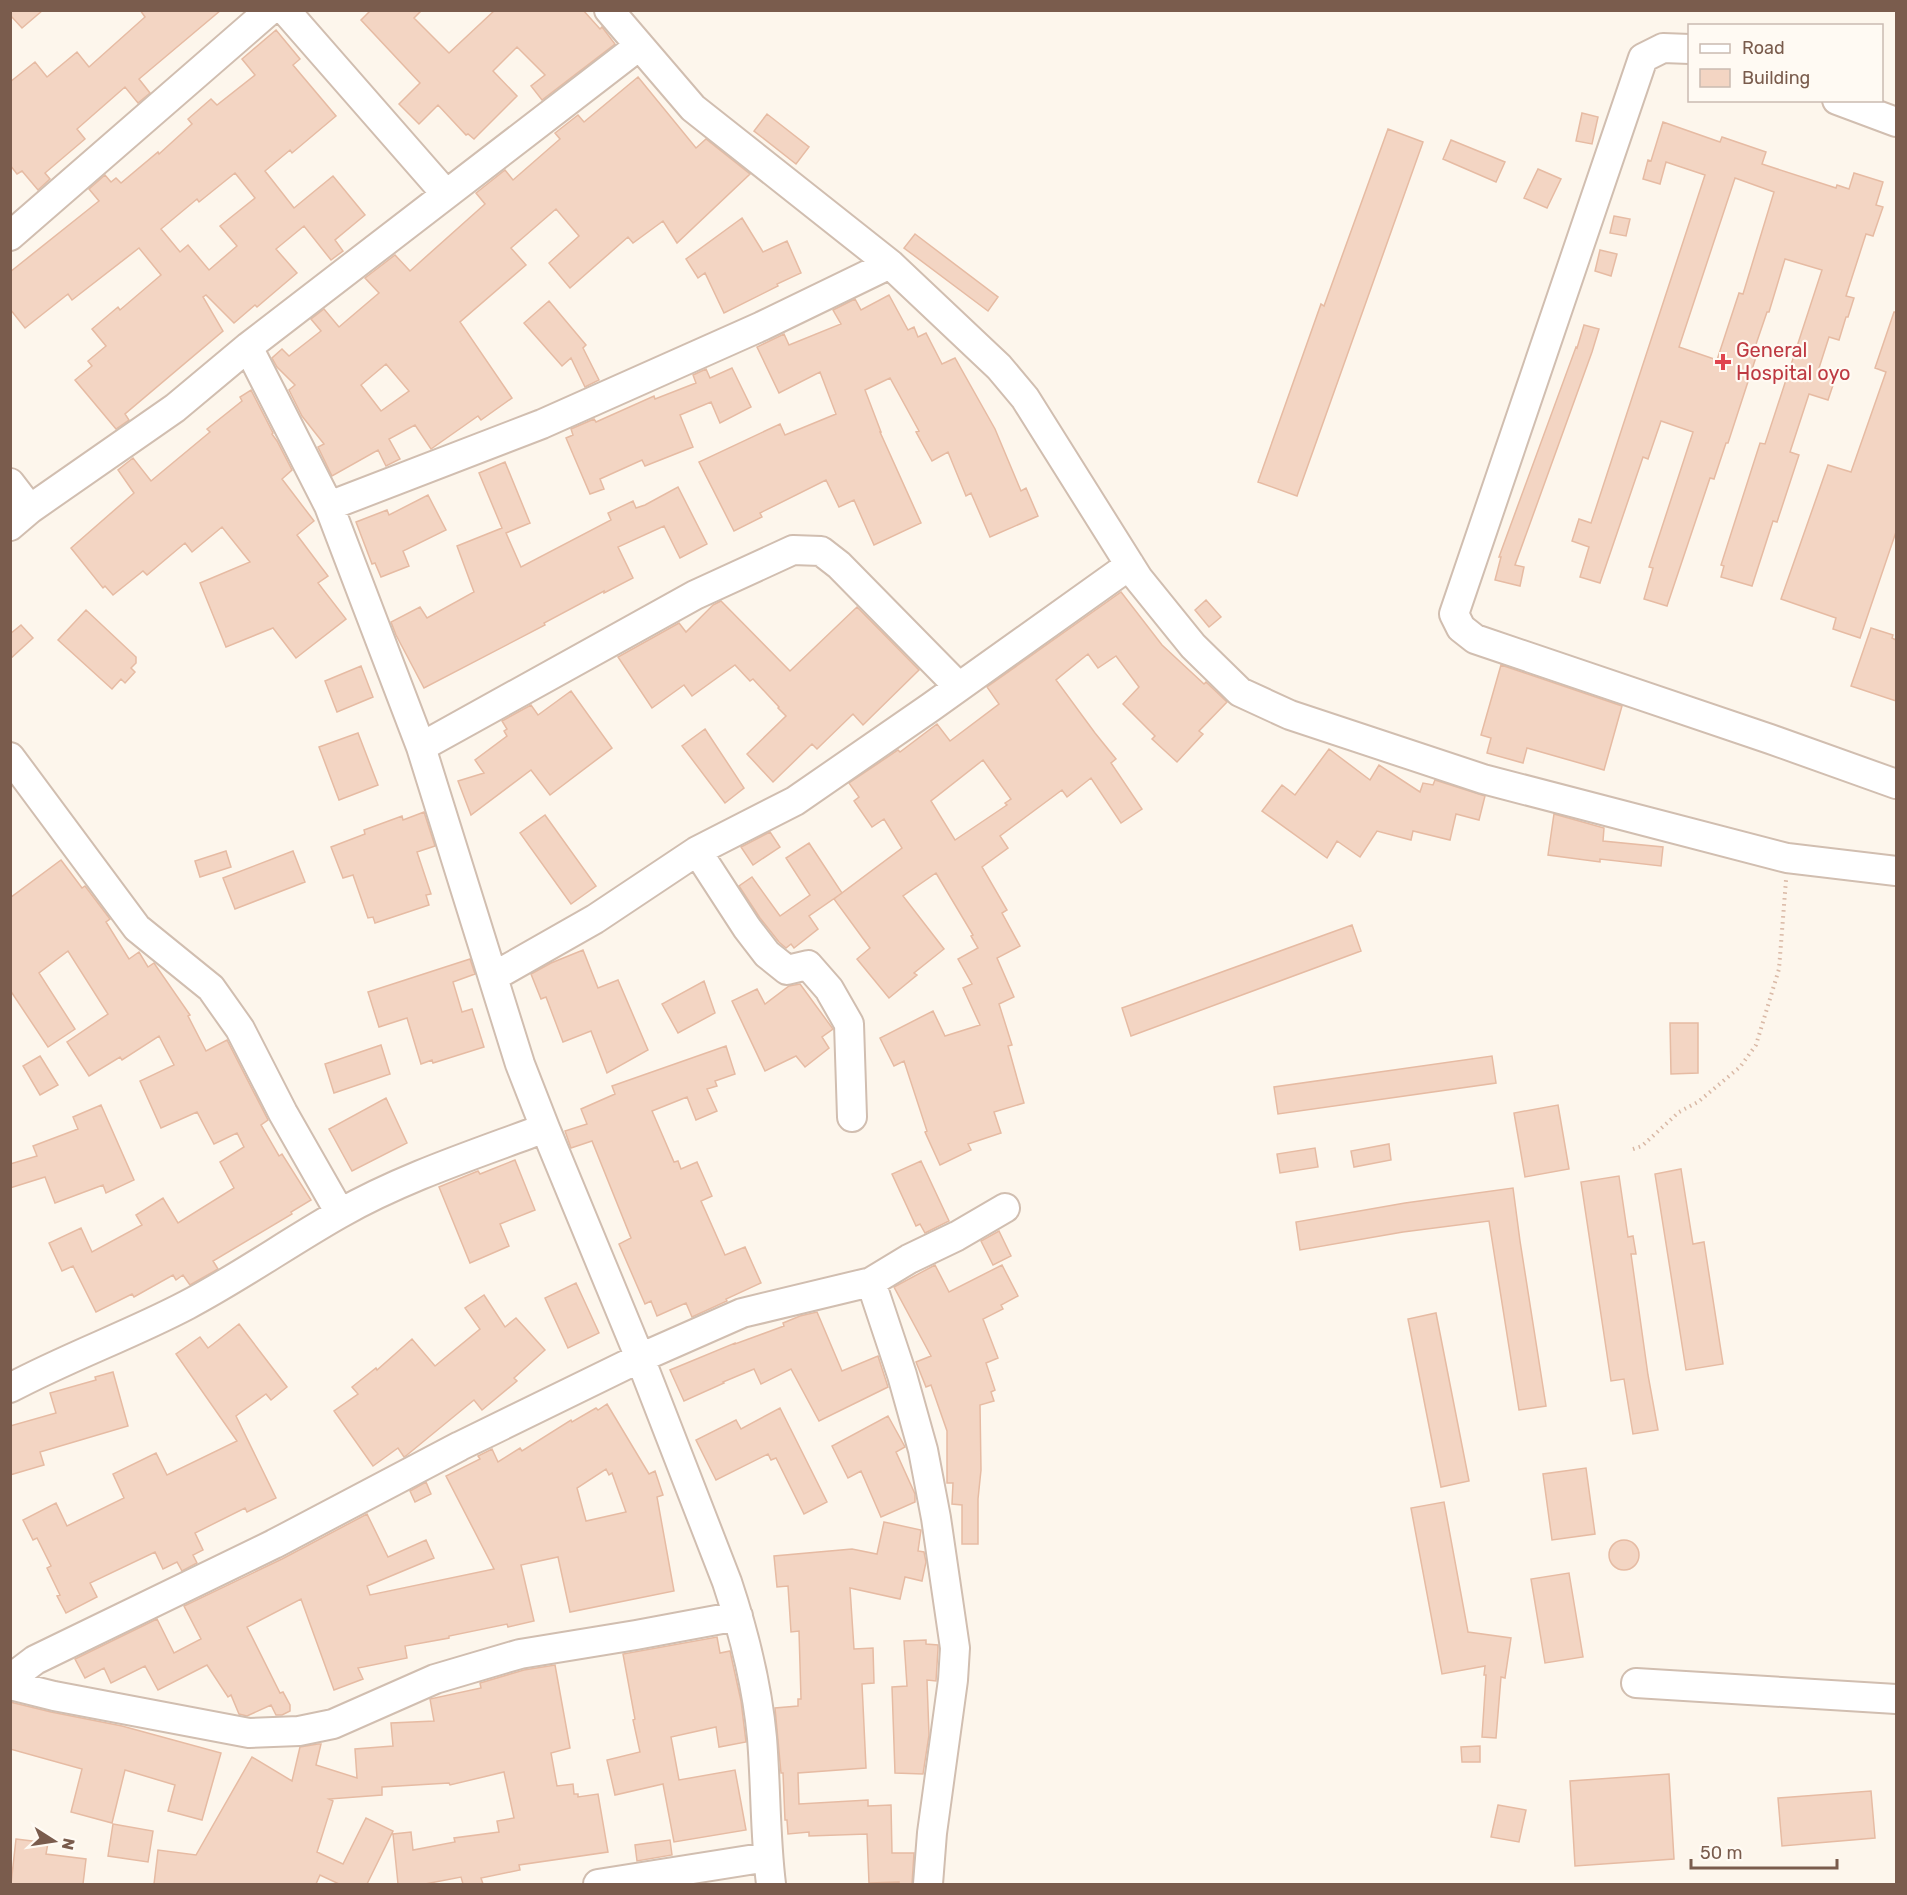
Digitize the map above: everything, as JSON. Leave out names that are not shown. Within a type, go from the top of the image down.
[{"type":"street","points":[[10,236],[270,10]]},
{"type":"street","points":[[285,10],[447,194]]},
{"type":"street","points":[[609,10],[693,108],[890,264],[999,367],[1025,398],[1138,578],[1192,646],[1240,692],[1290,715],[1483,779],[1787,858],[1896,871]]},
{"type":"street","points":[[10,483],[20,517],[175,408],[248,346],[639,46]]},
{"type":"street","points":[[1688,49],[1663,48],[1642,58],[1454,614],[1461,628],[1474,639],[1896,784]]},
{"type":"street","points":[[1842,102],[1896,122]]},
{"type":"street","points":[[329,506],[542,424],[762,326],[890,264]]},
{"type":"street","points":[[248,346],[329,506],[421,747],[520,1065],[640,1358],[727,1582],[754,1678],[761,1729],[769,1871],[598,1884]]},
{"type":"street","points":[[421,747],[694,595],[794,550],[821,551],[839,565],[959,687]]},
{"type":"street","points":[[493,977],[595,919],[697,851],[795,801],[1130,565]]},
{"type":"street","points":[[10,757],[137,928],[211,988],[240,1029],[283,1113],[340,1213]]},
{"type":"street","points":[[697,851],[747,928],[767,954],[787,970],[808,965],[837,1001],[849,1024],[852,1117]]},
{"type":"street","points":[[10,1388],[40,1372],[186,1306],[340,1213],[410,1180],[545,1128]]},
{"type":"street","points":[[10,1679],[35,1660],[274,1544],[460,1446],[640,1358],[742,1313],[871,1282],[1005,1208]]},
{"type":"street","points":[[871,1282],[902,1375],[923,1450],[936,1518],[955,1648],[953,1680],[932,1833],[928,1884]]},
{"type":"street","points":[[10,1685],[54,1696],[249,1733],[299,1731],[333,1724],[435,1679],[520,1654],[738,1616]]},
{"type":"street","points":[[1636,1683],[1896,1699]]},
{"type":"path","points":[[1634,1149],[1642,1146],[1679,1112],[1698,1102],[1740,1067],[1756,1045],[1779,969],[1787,858]]},
{"type":"building","points":[[10,10],[43,10],[22,28],[10,15]]},
{"type":"building","points":[[140,10],[221,10],[139,79],[150,93],[138,103],[125,87],[77,129],[85,139],[45,173],[50,179],[38,190],[22,171],[17,174],[10,165],[10,82],[35,62],[47,77],[77,52],[89,67],[145,17]]},
{"type":"building","points":[[371,10],[422,10],[414,18],[449,53],[495,10],[583,10],[600,29],[602,27],[615,44],[542,100],[531,86],[545,75],[517,47],[493,71],[517,96],[474,139],[466,135],[438,105],[419,124],[399,104],[420,83],[361,20]]},
{"type":"building","points":[[276,30],[300,59],[293,65],[336,116],[292,153],[290,150],[265,171],[294,208],[333,176],[365,215],[335,240],[343,251],[331,260],[304,226],[276,249],[297,273],[234,323],[206,295],[203,297],[223,331],[125,414],[129,420],[116,429],[75,380],[92,366],[88,361],[106,346],[92,329],[118,307],[120,310],[161,275],[139,248],[72,300],[68,294],[25,328],[10,309],[10,272],[99,201],[89,189],[105,175],[111,182],[116,178],[121,183],[158,152],[159,154],[192,124],[188,119],[211,99],[217,105],[255,75],[242,59]],"holes":[[[235,173],[255,198],[220,226],[237,246],[209,270],[188,245],[180,252],[161,229],[197,199],[199,202]]]},
{"type":"building","points":[[638,77],[696,148],[706,139],[750,174],[677,243],[663,221],[633,243],[628,237],[570,288],[549,263],[579,236],[556,209],[511,248],[526,265],[460,322],[512,398],[481,420],[478,416],[431,449],[415,425],[389,439],[400,459],[386,466],[378,450],[332,476],[318,447],[324,444],[302,416],[289,390],[295,385],[277,367],[272,358],[282,349],[289,356],[321,331],[311,319],[324,309],[339,327],[379,293],[365,278],[395,255],[410,271],[485,204],[476,193],[505,170],[513,180],[560,139],[555,133],[578,115],[584,122]],"holes":[[[386,364],[409,391],[381,411],[361,385]]]},
{"type":"building","points":[[1582,113],[1598,117],[1592,144],[1576,141]]},
{"type":"building","points":[[767,114],[809,147],[796,164],[754,131]]},
{"type":"building","points":[[1663,122],[1720,142],[1722,137],[1766,152],[1762,164],[1836,188],[1837,185],[1849,189],[1854,173],[1883,182],[1876,205],[1883,207],[1873,236],[1866,234],[1846,296],[1854,298],[1848,317],[1846,317],[1839,340],[1829,337],[1819,368],[1837,373],[1828,400],[1809,394],[1790,452],[1799,455],[1777,522],[1773,521],[1752,586],[1721,577],[1724,566],[1721,565],[1760,443],[1765,444],[1822,270],[1785,259],[1769,312],[1767,312],[1753,353],[1757,354],[1728,443],[1726,443],[1714,479],[1710,478],[1667,606],[1644,599],[1653,568],[1649,567],[1693,432],[1661,421],[1648,459],[1643,457],[1600,583],[1580,577],[1589,547],[1572,541],[1579,519],[1591,523],[1705,175],[1666,162],[1660,184],[1643,179],[1648,160],[1651,161]],"holes":[[[1735,178],[1774,192],[1743,294],[1739,293],[1717,360],[1679,347]]]},
{"type":"building","points":[[1388,129],[1423,142],[1297,496],[1258,482],[1321,304],[1324,306]]},
{"type":"building","points":[[1451,140],[1505,162],[1496,182],[1443,159]]},
{"type":"building","points":[[1538,169],[1561,179],[1547,208],[1524,198]]},
{"type":"building","points":[[1614,216],[1630,219],[1626,236],[1610,233]]},
{"type":"building","points":[[742,218],[763,252],[787,241],[801,273],[724,313],[705,273],[698,278],[686,259]]},
{"type":"building","points":[[915,234],[998,297],[988,311],[904,248]]},
{"type":"building","points":[[1600,250],[1617,254],[1611,276],[1595,271]]},
{"type":"building","points":[[889,295],[908,330],[914,327],[918,337],[926,333],[942,364],[955,358],[995,429],[1021,491],[1026,488],[1038,516],[990,537],[971,493],[966,496],[948,452],[932,461],[916,432],[919,431],[890,378],[865,390],[880,432],[921,523],[874,545],[854,500],[839,507],[826,480],[760,513],[762,517],[734,531],[699,462],[780,424],[785,435],[836,414],[820,372],[779,393],[757,347],[784,334],[789,345],[841,324],[833,310],[855,299],[861,310]]},
{"type":"building","points":[[549,301],[586,345],[583,348],[599,380],[585,387],[571,358],[562,366],[524,323]]},
{"type":"building","points":[[1894,312],[1896,312],[1896,532],[1860,638],[1833,629],[1836,618],[1781,599],[1828,465],[1851,472],[1886,372],[1875,368]]},
{"type":"building","points":[[1584,325],[1599,329],[1515,565],[1524,567],[1520,586],[1495,580],[1501,557],[1499,557]]},
{"type":"building","points":[[732,368],[751,407],[720,423],[711,402],[680,415],[693,447],[645,466],[642,460],[600,479],[604,489],[590,494],[566,438],[573,435],[571,429],[594,419],[596,422],[654,396],[655,399],[696,383],[693,375],[706,369],[710,378]]},
{"type":"building","points":[[251,390],[292,470],[282,479],[314,521],[297,535],[328,576],[318,583],[346,619],[296,658],[273,628],[226,647],[200,583],[250,562],[222,527],[192,552],[185,543],[147,575],[143,571],[113,595],[105,586],[103,588],[71,548],[134,493],[118,470],[133,458],[151,481],[210,432],[207,429],[242,401],[240,397]]},
{"type":"building","points":[[505,462],[530,523],[506,533],[521,567],[611,520],[608,513],[633,501],[636,508],[645,505],[678,487],[707,544],[680,558],[664,526],[618,547],[633,578],[604,593],[604,591],[544,623],[545,625],[424,688],[391,622],[420,607],[427,618],[474,592],[457,546],[502,528],[479,473]]},
{"type":"building","points":[[428,495],[446,530],[403,551],[409,566],[381,577],[375,563],[372,564],[356,522],[387,510],[389,515]]},
{"type":"building","points":[[1121,592],[1162,645],[1227,702],[1199,731],[1203,734],[1177,762],[1152,739],[1155,736],[1123,704],[1139,687],[1116,656],[1098,668],[1088,654],[1056,680],[1116,759],[1111,763],[1142,809],[1121,823],[1091,778],[1067,797],[1062,790],[1000,836],[1008,848],[982,867],[1007,910],[1002,913],[1020,946],[997,958],[1014,997],[999,1004],[1012,1045],[1008,1046],[1024,1103],[994,1112],[1001,1133],[968,1144],[971,1150],[940,1165],[925,1132],[927,1131],[904,1061],[894,1066],[880,1038],[933,1011],[945,1036],[980,1025],[963,988],[972,984],[958,959],[978,948],[971,936],[973,935],[936,873],[903,896],[944,949],[914,973],[917,975],[889,998],[857,959],[870,948],[834,899],[902,848],[884,819],[872,827],[854,801],[859,797],[849,783],[898,750],[900,752],[937,724],[950,741],[999,704],[987,687]],"holes":[[[983,760],[1011,799],[1005,803],[1007,805],[955,840],[931,801]]]},
{"type":"building","points":[[1206,600],[1221,617],[1209,627],[1195,610]]},
{"type":"building","points":[[721,601],[790,671],[857,607],[919,670],[863,725],[853,714],[817,749],[812,744],[773,782],[747,754],[786,716],[753,679],[750,681],[735,665],[692,696],[684,685],[652,708],[618,657],[679,623],[686,632],[713,605]]},
{"type":"building","points":[[86,610],[136,657],[136,663],[131,668],[135,672],[125,683],[121,679],[112,689],[58,640]]},
{"type":"building","points":[[21,625],[33,638],[10,659],[10,634]]},
{"type":"building","points":[[1871,628],[1893,635],[1892,638],[1896,640],[1896,701],[1851,686]]},
{"type":"building","points":[[1501,665],[1622,706],[1604,770],[1527,748],[1523,763],[1487,753],[1491,738],[1481,735]]},
{"type":"building","points":[[361,666],[373,697],[337,712],[325,681]]},
{"type":"building","points":[[571,691],[612,748],[550,795],[531,770],[471,815],[458,781],[484,773],[475,760],[507,736],[504,731],[507,729],[502,721],[531,705],[538,715]]},
{"type":"building","points":[[705,729],[744,788],[725,803],[682,746]]},
{"type":"building","points":[[358,733],[378,785],[339,800],[319,747]]},
{"type":"building","points":[[1329,749],[1370,780],[1379,765],[1420,792],[1423,783],[1433,785],[1435,780],[1485,796],[1479,820],[1456,814],[1450,840],[1413,831],[1411,840],[1377,831],[1360,857],[1337,841],[1327,858],[1262,811],[1282,785],[1295,795]]},
{"type":"building","points":[[424,812],[435,846],[417,852],[431,894],[426,895],[429,905],[375,923],[373,917],[368,918],[353,875],[343,878],[331,847],[365,834],[364,830],[402,816],[403,820]]},
{"type":"building","points":[[1554,814],[1604,828],[1603,841],[1663,847],[1661,866],[1600,859],[1600,862],[1548,855]]},
{"type":"building","points":[[545,815],[596,886],[571,904],[520,833]]},
{"type":"building","points":[[770,832],[780,847],[753,865],[741,847]]},
{"type":"building","points":[[809,843],[842,893],[809,916],[818,929],[794,948],[791,944],[786,948],[760,918],[739,886],[752,877],[780,916],[810,895],[786,858]]},
{"type":"building","points":[[226,851],[231,867],[200,877],[195,861]]},
{"type":"building","points":[[293,851],[305,882],[235,909],[223,878]]},
{"type":"building","points":[[61,860],[82,888],[85,886],[110,919],[106,922],[129,959],[139,952],[148,967],[154,963],[190,1015],[188,1016],[206,1051],[227,1040],[268,1120],[261,1125],[279,1156],[282,1154],[311,1200],[291,1212],[292,1214],[213,1261],[218,1269],[190,1285],[183,1275],[176,1280],[173,1275],[134,1297],[132,1294],[96,1312],[73,1266],[62,1271],[49,1243],[81,1228],[92,1252],[142,1225],[136,1215],[163,1198],[178,1223],[234,1188],[220,1162],[244,1147],[237,1133],[214,1144],[197,1112],[161,1128],[140,1081],[174,1065],[159,1036],[122,1060],[120,1057],[89,1076],[67,1042],[108,1014],[68,951],[39,973],[75,1029],[48,1047],[10,990],[10,898]]},
{"type":"building","points":[[1352,925],[1361,951],[1131,1036],[1122,1008]]},
{"type":"building","points":[[583,950],[598,988],[618,980],[648,1050],[607,1073],[591,1031],[563,1042],[546,997],[541,999],[531,974]]},
{"type":"building","points":[[470,959],[475,974],[453,982],[462,1012],[472,1009],[484,1047],[433,1063],[432,1060],[421,1064],[407,1018],[379,1027],[368,992]]},
{"type":"building","points":[[704,981],[715,1013],[678,1033],[662,1004]]},
{"type":"building","points":[[800,984],[833,1029],[822,1037],[829,1048],[805,1067],[796,1056],[765,1071],[732,1001],[757,989],[765,1004],[789,986]]},
{"type":"building","points":[[1670,1023],[1698,1023],[1698,1073],[1671,1074]]},
{"type":"building","points":[[381,1045],[390,1074],[334,1093],[325,1064]]},
{"type":"building","points":[[726,1046],[735,1074],[715,1081],[717,1086],[707,1089],[717,1111],[696,1120],[687,1097],[652,1111],[674,1162],[678,1161],[681,1169],[697,1162],[712,1196],[701,1201],[725,1255],[745,1247],[761,1283],[692,1317],[686,1303],[657,1316],[651,1301],[645,1304],[619,1244],[631,1238],[592,1141],[571,1148],[565,1131],[587,1124],[581,1109],[615,1094],[612,1086]]},
{"type":"building","points":[[40,1056],[58,1085],[40,1095],[23,1066]]},
{"type":"building","points":[[1492,1056],[1496,1083],[1278,1114],[1274,1087]]},
{"type":"building","points":[[386,1098],[407,1143],[352,1171],[329,1129]]},
{"type":"building","points":[[101,1105],[134,1180],[106,1193],[103,1185],[55,1203],[45,1177],[10,1188],[10,1164],[37,1156],[33,1146],[78,1129],[73,1117]]},
{"type":"building","points":[[1558,1105],[1569,1169],[1525,1177],[1514,1113]]},
{"type":"building","points":[[1389,1144],[1391,1160],[1354,1167],[1351,1151]]},
{"type":"building","points":[[1315,1148],[1318,1167],[1280,1173],[1277,1154]]},
{"type":"building","points":[[515,1160],[535,1210],[500,1224],[509,1246],[470,1263],[439,1187],[478,1171],[480,1174]]},
{"type":"building","points":[[921,1161],[949,1221],[925,1233],[920,1224],[916,1226],[892,1174]]},
{"type":"building","points":[[1681,1169],[1693,1244],[1704,1242],[1723,1364],[1686,1370],[1655,1174]]},
{"type":"building","points":[[1619,1176],[1628,1237],[1633,1236],[1636,1254],[1631,1254],[1658,1430],[1633,1434],[1624,1379],[1611,1381],[1581,1182]]},
{"type":"building","points":[[1513,1188],[1546,1406],[1519,1410],[1489,1221],[1403,1232],[1300,1250],[1296,1222],[1405,1203]]},
{"type":"building","points":[[999,1231],[1011,1256],[993,1265],[981,1241]]},
{"type":"building","points":[[935,1265],[949,1292],[1002,1265],[1018,1296],[1001,1305],[1003,1309],[983,1319],[998,1358],[986,1363],[995,1390],[991,1392],[994,1401],[980,1405],[981,1470],[978,1499],[978,1544],[962,1544],[962,1505],[952,1504],[953,1483],[947,1483],[947,1431],[931,1385],[926,1387],[916,1362],[931,1356],[894,1287]]},
{"type":"building","points":[[576,1283],[599,1333],[568,1348],[545,1298]]},
{"type":"building","points":[[484,1295],[505,1327],[516,1318],[545,1350],[514,1378],[517,1381],[482,1410],[474,1400],[404,1457],[398,1448],[373,1466],[334,1411],[358,1394],[352,1387],[376,1368],[377,1370],[412,1339],[435,1366],[480,1329],[465,1308]]},
{"type":"building","points":[[817,1312],[842,1371],[878,1356],[888,1387],[819,1421],[791,1369],[761,1384],[754,1369],[684,1401],[670,1370],[784,1326],[783,1323],[800,1316]]},
{"type":"building","points":[[1436,1313],[1469,1481],[1441,1487],[1408,1319]]},
{"type":"building","points":[[239,1324],[287,1387],[271,1400],[266,1394],[236,1416],[276,1498],[247,1512],[245,1508],[195,1533],[203,1550],[193,1555],[197,1563],[182,1571],[177,1562],[163,1569],[155,1552],[90,1583],[97,1597],[66,1613],[47,1568],[51,1566],[37,1538],[33,1540],[23,1520],[56,1503],[67,1526],[124,1498],[113,1474],[156,1453],[167,1475],[237,1441],[176,1354],[200,1337],[208,1348]]},
{"type":"building","points":[[113,1372],[128,1426],[40,1452],[44,1465],[10,1475],[10,1426],[56,1413],[50,1393],[96,1380],[95,1377]]},
{"type":"building","points":[[607,1404],[649,1474],[655,1471],[663,1495],[657,1497],[674,1591],[570,1612],[558,1557],[521,1565],[534,1621],[508,1627],[507,1624],[405,1646],[407,1658],[358,1668],[363,1679],[334,1690],[301,1599],[247,1627],[280,1693],[283,1692],[290,1705],[290,1711],[282,1715],[276,1715],[271,1705],[247,1716],[239,1714],[231,1695],[228,1697],[207,1665],[158,1690],[145,1666],[111,1683],[104,1668],[85,1678],[75,1659],[157,1619],[174,1653],[201,1639],[184,1606],[282,1559],[367,1514],[388,1557],[426,1540],[434,1558],[367,1586],[370,1595],[494,1569],[446,1476],[480,1459],[478,1456],[492,1449],[498,1462],[520,1448],[522,1451],[571,1420],[572,1422],[596,1408],[598,1410]],"holes":[[[606,1469],[609,1475],[612,1473],[626,1512],[586,1521],[577,1488]]]},
{"type":"building","points":[[780,1408],[827,1502],[804,1514],[776,1458],[771,1460],[768,1454],[716,1480],[696,1440],[736,1420],[741,1429]]},
{"type":"building","points":[[888,1416],[905,1447],[896,1452],[915,1494],[915,1502],[881,1517],[861,1471],[848,1478],[832,1446]]},
{"type":"building","points":[[1586,1468],[1595,1534],[1552,1540],[1543,1474]]},
{"type":"building","points":[[426,1482],[431,1494],[415,1502],[410,1491]]},
{"type":"building","points":[[1444,1502],[1468,1632],[1511,1638],[1505,1678],[1501,1677],[1496,1738],[1482,1737],[1485,1666],[1442,1674],[1411,1508]]},
{"type":"building","points":[[884,1522],[921,1530],[918,1551],[924,1552],[926,1562],[922,1581],[905,1577],[900,1599],[850,1588],[854,1649],[873,1648],[874,1683],[862,1684],[866,1768],[798,1773],[799,1804],[868,1800],[868,1806],[891,1805],[892,1853],[914,1853],[912,1884],[869,1883],[867,1834],[809,1836],[809,1832],[788,1834],[775,1708],[798,1706],[798,1699],[801,1699],[799,1631],[791,1632],[788,1586],[777,1587],[774,1556],[852,1549],[877,1554]]},
{"type":"building","points":[[1624,1540],[1635,1544],[1639,1555],[1635,1566],[1624,1570],[1613,1566],[1609,1555],[1613,1544]]},
{"type":"building","points":[[1569,1573],[1583,1657],[1545,1663],[1531,1579]]},
{"type":"building","points":[[717,1637],[720,1653],[730,1651],[741,1701],[746,1742],[719,1747],[716,1727],[671,1737],[679,1780],[735,1770],[746,1830],[674,1842],[663,1784],[615,1795],[607,1760],[640,1752],[623,1654]]},
{"type":"building","points":[[926,1640],[926,1644],[938,1645],[938,1649],[936,1681],[927,1680],[929,1735],[923,1774],[895,1773],[892,1687],[907,1686],[904,1641]]},
{"type":"building","points":[[555,1665],[570,1748],[551,1753],[557,1786],[573,1784],[574,1794],[578,1794],[578,1797],[598,1794],[608,1852],[519,1865],[520,1870],[481,1878],[483,1884],[463,1884],[461,1877],[425,1884],[398,1884],[393,1834],[411,1832],[413,1850],[455,1842],[454,1838],[499,1832],[497,1821],[514,1818],[504,1772],[450,1785],[449,1783],[382,1787],[382,1795],[329,1799],[333,1801],[317,1852],[343,1864],[366,1818],[393,1831],[367,1884],[339,1884],[320,1875],[316,1884],[154,1884],[158,1850],[196,1855],[252,1757],[292,1781],[300,1747],[321,1744],[316,1765],[357,1778],[355,1749],[393,1746],[391,1723],[434,1721],[430,1699],[481,1688],[480,1683],[524,1670]]},
{"type":"building","points":[[10,1702],[122,1726],[221,1753],[202,1820],[168,1811],[175,1785],[125,1770],[112,1823],[71,1812],[82,1769],[10,1749]]},
{"type":"building","points":[[1480,1746],[1480,1762],[1462,1762],[1461,1747]]},
{"type":"building","points":[[1669,1774],[1674,1859],[1575,1866],[1570,1781]]},
{"type":"building","points":[[1871,1791],[1875,1838],[1782,1846],[1778,1798]]},
{"type":"building","points":[[1498,1805],[1526,1810],[1519,1842],[1491,1837]]},
{"type":"building","points":[[113,1824],[153,1831],[148,1862],[108,1856]]},
{"type":"building","points":[[16,1839],[48,1843],[46,1854],[86,1859],[83,1884],[11,1884]]},
{"type":"building","points":[[670,1840],[672,1855],[637,1861],[635,1845]]},
{"type":"place","name":"General Hospital oyo","points":[[1723,362]]}]
